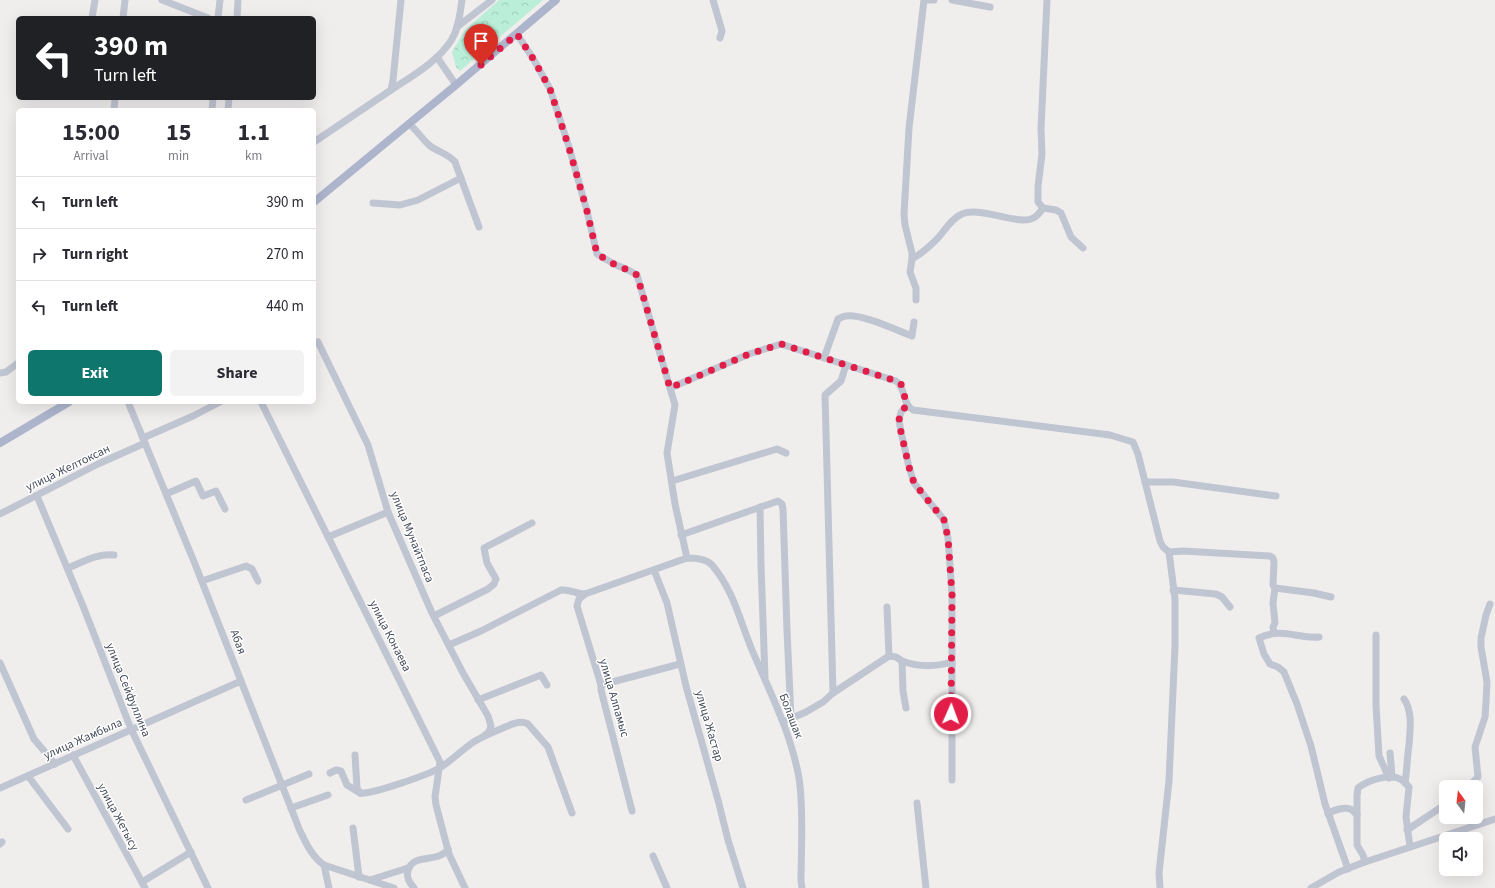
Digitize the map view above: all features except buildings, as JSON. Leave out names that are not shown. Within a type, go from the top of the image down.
[{"type":"main road","points":[[316,200],[556,0]]},
{"type":"main road","points":[[0,443],[66,404]]},
{"type":"street","points":[[92,16],[95,0]]},
{"type":"street","points":[[123,16],[125,0]]},
{"type":"street","points":[[162,0],[203,16]]},
{"type":"street","points":[[218,16],[220,0]]},
{"type":"street","points":[[236,16],[238,0]]},
{"type":"street","points":[[391,90],[401,0]]},
{"type":"street","points":[[316,141],[437,57],[452,39],[457,27],[462,0]]},
{"type":"street","points":[[457,27],[492,0]]},
{"type":"street","points":[[713,0],[722,31],[720,38]]},
{"type":"street","points":[[916,300],[916,288],[910,272],[912,259],[904,214],[909,128],[926,0],[934,0]]},
{"type":"street","points":[[952,0],[990,7]]},
{"type":"street","points":[[1047,0],[1041,129],[1042,154],[1038,186],[1038,202],[1043,208],[1056,210],[1061,213],[1071,237],[1082,248]]},
{"type":"street","points":[[449,645],[481,631],[561,590],[567,589],[579,594],[585,594],[687,558],[681,535],[668,454],[675,405],[637,275],[597,254],[585,204],[550,89],[534,60],[517,34]]},
{"type":"street","points":[[437,57],[456,85]]},
{"type":"street","points":[[409,124],[429,145],[450,156],[455,162],[479,227]]},
{"type":"street","points":[[373,203],[400,205],[412,202],[461,178]]},
{"type":"street","points":[[912,259],[928,247],[953,220],[960,215],[968,212],[997,215],[1022,221],[1036,217],[1043,208]]},
{"type":"street","points":[[824,358],[838,320],[846,316],[862,318],[912,336],[914,322]]},
{"type":"street","name":"улица Мунайтпаса","points":[[316,343],[368,445],[388,512],[434,616],[490,722],[490,729],[485,735]]},
{"type":"street","points":[[670,388],[742,356],[781,344],[896,381],[901,384],[907,405],[913,410],[1110,435],[1125,438],[1133,442],[1138,454],[1160,542],[1169,552],[1175,599],[1175,646],[1170,758],[1159,873],[1160,888]]},
{"type":"street","points":[[0,373],[6,372],[16,364]]},
{"type":"street","points":[[833,693],[825,395],[841,381],[846,365]]},
{"type":"street","name":"Абая","points":[[129,404],[202,581],[300,831],[309,848],[319,862],[324,865]]},
{"type":"street","name":"улица Желтоксан","points":[[0,514],[37,496],[46,489],[91,468],[216,404]]},
{"type":"street","name":"улица Конаева","points":[[262,404],[440,762],[435,797],[448,850],[465,888]]},
{"type":"street","points":[[907,405],[901,412],[899,420],[909,467],[914,483],[944,520],[948,538],[952,594],[952,780]]},
{"type":"street","points":[[672,481],[777,449],[786,453]]},
{"type":"street","points":[[166,494],[196,481],[203,496],[216,491],[225,510]]},
{"type":"street","points":[[1145,482],[1173,482],[1276,496]]},
{"type":"street","name":"улица Сейфуллина","points":[[37,496],[68,568],[131,730],[208,888]]},
{"type":"street","points":[[681,535],[778,501],[782,504],[786,630],[791,718]]},
{"type":"street","points":[[760,507],[765,682]]},
{"type":"street","points":[[328,537],[388,512]]},
{"type":"street","points":[[434,616],[488,589],[494,584],[496,579],[487,564],[484,548],[532,522]]},
{"type":"street","points":[[1169,552],[1183,551],[1270,556],[1273,558],[1273,585],[1275,588],[1273,603],[1275,623],[1273,627],[1274,634]]},
{"type":"street","points":[[68,568],[97,556],[109,554],[114,555]]},
{"type":"street","name":"Болашак","points":[[687,558],[696,558],[711,564],[731,593],[765,682],[783,722],[799,779],[802,888]]},
{"type":"street","points":[[202,581],[246,566],[252,569],[258,581]]},
{"type":"street","name":"улица Жастар","points":[[654,570],[666,603],[680,664],[728,840],[743,888]]},
{"type":"street","points":[[1275,588],[1314,593],[1331,597]]},
{"type":"street","points":[[1173,590],[1216,594],[1222,597],[1230,607]]},
{"type":"street","name":"улица Алпамыс","points":[[585,594],[579,599],[577,606],[601,685],[600,690],[632,811]]},
{"type":"street","points":[[1475,780],[1478,777],[1475,746],[1485,717],[1487,682],[1480,638],[1490,604]]},
{"type":"street","points":[[887,607],[889,656]]},
{"type":"street","points":[[1319,637],[1292,633],[1274,634],[1259,638],[1264,654],[1270,664],[1284,672],[1297,704],[1311,746],[1328,814],[1348,869]]},
{"type":"street","points":[[1376,635],[1376,705],[1379,756],[1391,778]]},
{"type":"street","points":[[783,722],[823,702],[833,693],[889,656],[896,657],[908,663],[933,666],[952,662]]},
{"type":"street","points":[[902,661],[903,691],[906,708]]},
{"type":"street","points":[[0,663],[34,740],[55,764]]},
{"type":"street","points":[[601,685],[680,664]]},
{"type":"street","points":[[478,700],[541,675],[547,685]]},
{"type":"street","name":"улица Жамбыла","points":[[0,788],[241,681]]},
{"type":"street","points":[[1404,699],[1407,703],[1411,731],[1405,783]]},
{"type":"street","points":[[330,773],[336,770],[341,771],[348,785],[360,793],[373,792],[440,768],[485,735],[521,722],[528,724],[548,747],[572,812]]},
{"type":"street","points":[[1390,754],[1391,778]]},
{"type":"street","name":"улица Жетысу","points":[[73,755],[144,885]]},
{"type":"street","points":[[355,755],[357,788],[360,793]]},
{"type":"street","points":[[246,800],[309,774]]},
{"type":"street","points":[[28,776],[68,829]]},
{"type":"street","points":[[1366,862],[1357,845],[1358,788],[1374,780],[1396,778],[1403,781],[1409,788],[1406,817],[1410,847]]},
{"type":"street","points":[[291,808],[328,795]]},
{"type":"street","points":[[916,803],[926,888]]},
{"type":"street","points":[[1328,814],[1331,811],[1346,808],[1351,809],[1357,815]]},
{"type":"street","points":[[1407,830],[1439,809]]},
{"type":"street","points":[[1311,888],[1348,869],[1366,862],[1495,819]]},
{"type":"street","points":[[353,828],[359,877]]},
{"type":"street","points":[[414,888],[407,875],[408,868],[412,863],[419,860],[442,856],[448,850]]},
{"type":"street","points":[[144,885],[191,852]]},
{"type":"street","points":[[653,856],[666,888]]},
{"type":"street","points":[[324,865],[394,888]]},
{"type":"street","points":[[324,865],[329,888]]},
{"type":"street","points":[[370,880],[408,868]]},
{"type":"green space","points":[[499,0],[543,0],[460,71],[456,67],[452,52],[465,30]]},
{"type":"route","points":[[481,65],[517,34],[534,60],[550,89],[587,211],[597,254],[637,275],[670,388],[723,364],[781,344],[896,381],[901,384],[907,405],[901,412],[899,420],[909,467],[914,483],[944,520],[948,538],[952,594],[951,714]]}]
